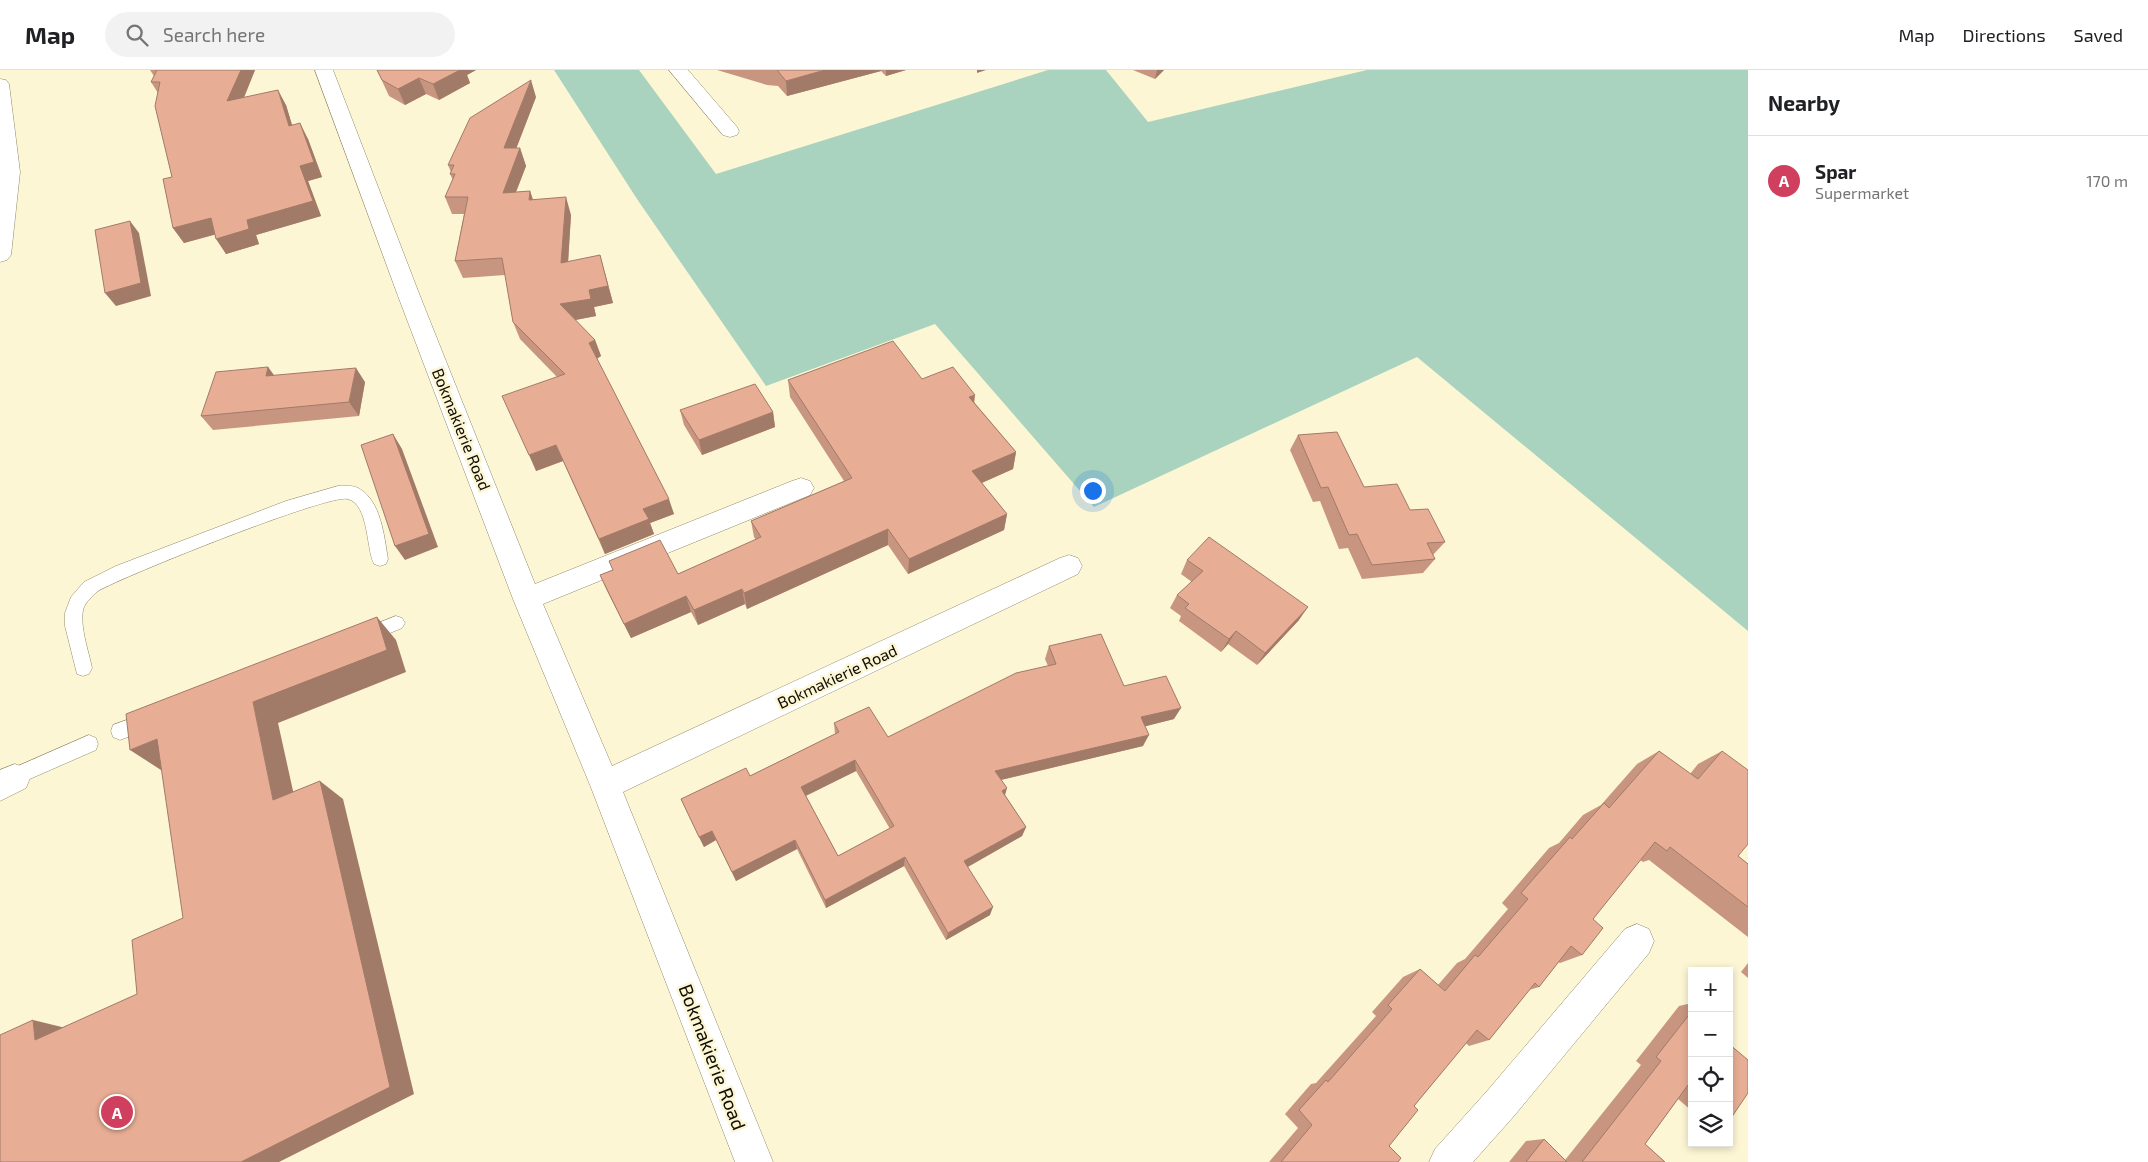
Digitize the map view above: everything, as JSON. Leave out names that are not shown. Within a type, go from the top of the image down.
[{"type":"street","name":"Bokmakierie Road","points":[[324,70],[409,296],[527,599],[605,785],[754,1162]]},
{"type":"street","points":[[678,70],[730,131]]},
{"type":"street","points":[[0,84],[10,172],[0,255]]},
{"type":"street","points":[[527,599],[801,488]]},
{"type":"street","name":"Bokmakierie Road","points":[[605,785],[1069,566]]},
{"type":"street","points":[[1448,1162],[1501,1103],[1637,941]]},
{"type":"lane","points":[[83,668],[74,626],[74,613],[77,602],[90,587],[122,571],[292,506],[338,492],[353,493],[363,502],[372,519],[380,559]]},
{"type":"lane","points":[[348,642],[396,622]]},
{"type":"lane","points":[[120,732],[165,713]]},
{"type":"lane","points":[[5,783],[89,744]]},
{"type":"green space","points":[[554,70],[639,70],[716,174],[1048,70],[1106,70],[1148,122],[1367,70],[1748,70],[1748,631],[1417,357],[1094,507],[935,324],[766,386],[637,199]]},
{"type":"building","points":[[157,70],[241,70],[227,101],[278,90],[289,126],[300,123],[314,162],[300,166],[313,201],[247,220],[249,229],[216,239],[211,218],[173,228],[163,179],[172,177],[155,106],[160,82],[151,82]]},
{"type":"building","points":[[377,70],[460,70],[433,84],[419,78],[398,89],[382,80]]},
{"type":"building","points":[[777,70],[825,70],[786,81]]},
{"type":"building","points":[[531,80],[504,148],[520,148],[503,193],[530,191],[529,200],[566,197],[561,263],[600,255],[608,286],[589,290],[591,299],[560,304],[595,340],[589,343],[669,499],[643,509],[649,519],[599,539],[556,445],[529,455],[502,396],[565,374],[513,322],[502,258],[455,261],[468,197],[445,197],[455,174],[450,174],[454,165],[448,165],[470,118]]},
{"type":"building","points":[[130,221],[141,283],[105,293],[95,230]]},
{"type":"building","points":[[893,341],[922,379],[953,367],[975,395],[969,397],[1016,452],[972,471],[1007,514],[909,559],[888,529],[744,593],[742,589],[694,610],[686,596],[624,624],[600,575],[613,570],[609,561],[660,540],[678,574],[761,537],[751,521],[852,478],[788,380]]},
{"type":"building","points":[[268,367],[266,376],[356,368],[349,402],[201,416],[216,372]]},
{"type":"building","points":[[755,384],[773,412],[699,440],[680,410]]},
{"type":"building","points":[[1337,432],[1364,487],[1397,484],[1410,510],[1428,509],[1445,542],[1427,543],[1435,559],[1372,565],[1357,534],[1349,535],[1328,487],[1321,488],[1298,435]]},
{"type":"building","points":[[393,434],[429,534],[395,546],[361,445]]},
{"type":"building","points":[[1209,537],[1308,607],[1265,653],[1236,631],[1229,639],[1185,608],[1189,604],[1177,595],[1203,571],[1187,560]]},
{"type":"building","points":[[377,617],[387,650],[253,702],[273,800],[320,781],[390,1087],[241,1162],[0,1162],[0,1035],[33,1020],[35,1040],[137,994],[132,940],[183,918],[157,739],[130,750],[126,714]]},
{"type":"building","points":[[1101,634],[1124,686],[1166,676],[1181,708],[1141,717],[1149,735],[995,771],[1007,788],[1002,791],[1026,827],[964,861],[993,907],[948,933],[905,857],[825,900],[795,840],[732,872],[712,831],[699,837],[681,799],[746,768],[750,776],[839,732],[834,723],[869,707],[888,737],[1016,673],[1056,664],[1049,646]],"holes":[[[855,760],[894,826],[838,856],[801,787]]]},
{"type":"building","points":[[1659,751],[1698,779],[1722,751],[1748,770],[1748,844],[1738,856],[1748,864],[1748,907],[1670,847],[1667,851],[1655,842],[1593,919],[1603,928],[1582,955],[1571,946],[1539,987],[1535,983],[1489,1040],[1477,1030],[1414,1106],[1418,1110],[1389,1146],[1401,1158],[1398,1162],[1281,1162],[1312,1125],[1299,1110],[1326,1080],[1328,1082],[1392,1009],[1388,1005],[1420,969],[1445,991],[1475,955],[1478,957],[1528,899],[1521,893],[1570,837],[1572,839],[1604,803],[1609,808]]},
{"type":"building","points":[[1688,1016],[1688,1085],[1645,1144],[1665,1162],[1582,1162],[1661,1061],[1656,1057]]},
{"type":"building","points":[[1733,1047],[1748,1060],[1748,1093],[1733,1115]]},
{"type":"building","points":[[1544,1139],[1567,1162],[1526,1162]]},
{"type":"place","name":"Spar","points":[[117,1112]]}]
